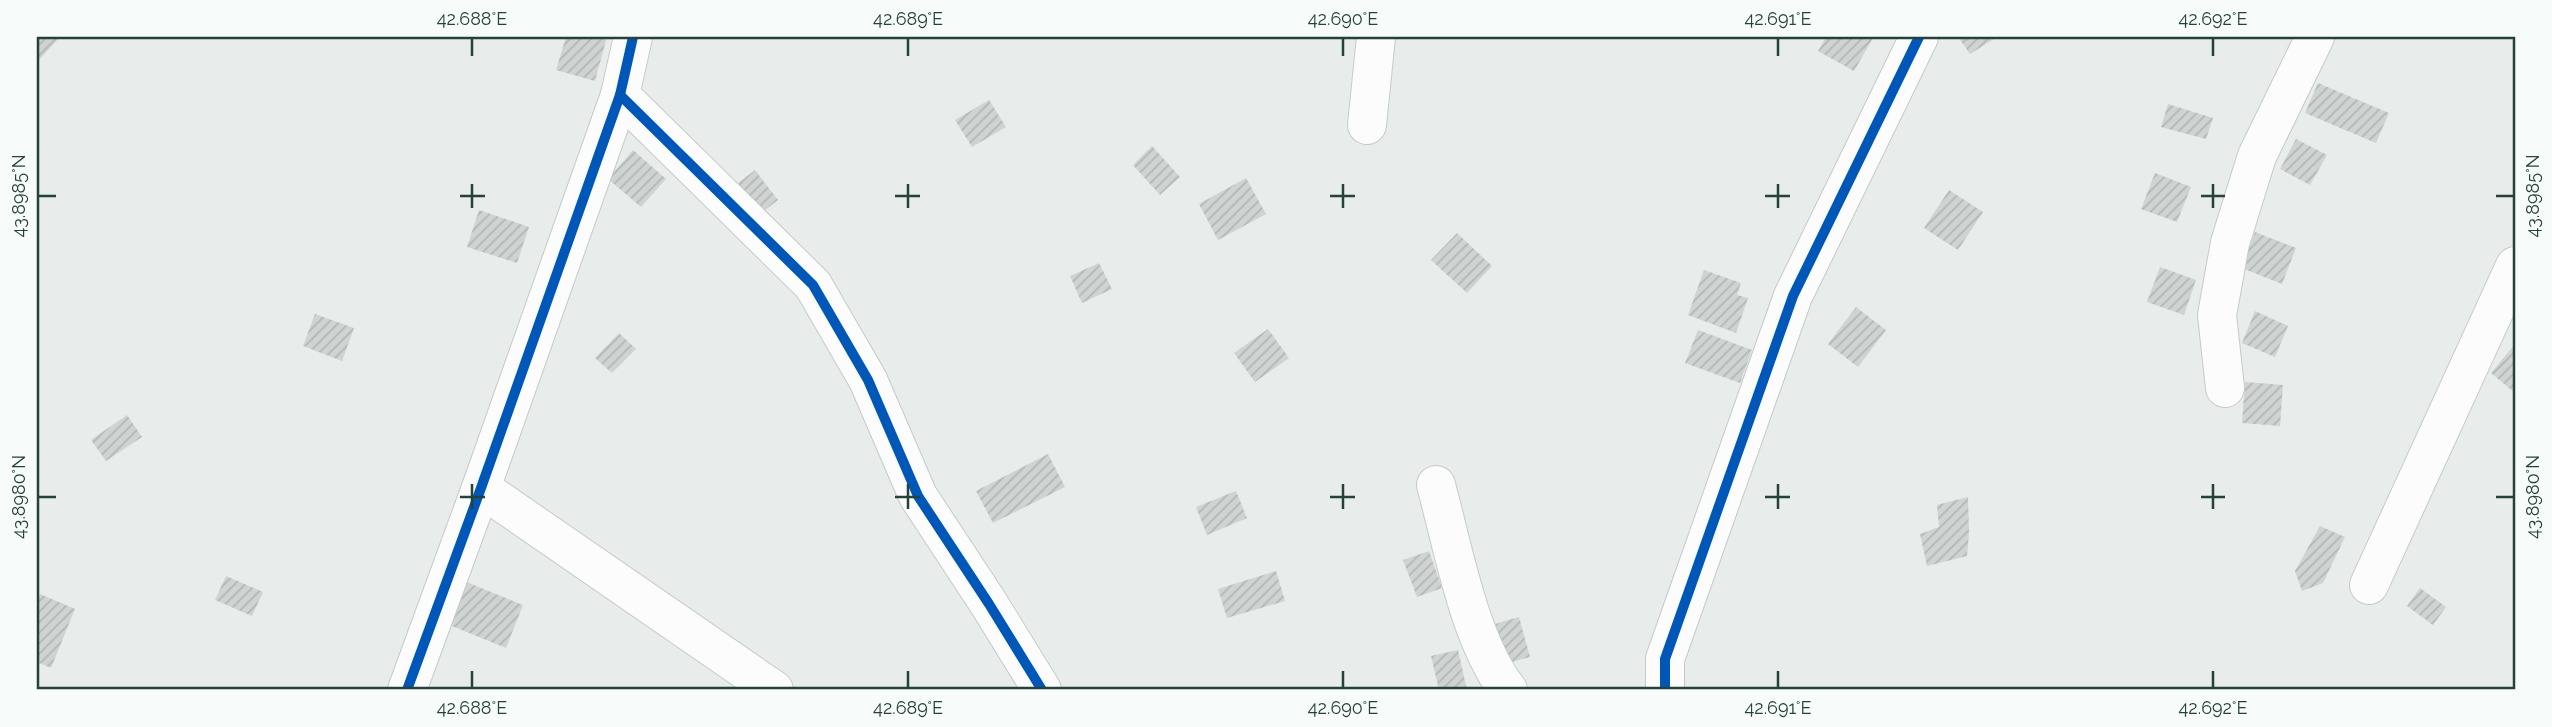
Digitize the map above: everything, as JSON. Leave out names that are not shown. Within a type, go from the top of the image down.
[{"type":"street","points":[[407,690],[620,95],[633,37]]},
{"type":"street","points":[[1367,125],[1376,37]]},
{"type":"street","points":[[1665,690],[1665,659],[1793,296],[1919,37]]},
{"type":"street","points":[[2225,388],[2217,315],[2230,243],[2257,156],[2315,37]]},
{"type":"street","points":[[620,95],[813,285],[867,380],[918,496],[1042,690]]},
{"type":"street","points":[[2369,585],[2515,266]]},
{"type":"street","points":[[1436,485],[1474,619],[1493,671],[1508,690]]},
{"type":"street","points":[[481,488],[774,690]]},
{"type":"building","points":[[37,37],[60,37],[37,62]]},
{"type":"building","points":[[566,37],[607,37],[595,81],[556,70]]},
{"type":"building","points":[[1826,37],[1873,38],[1854,71],[1818,51]]},
{"type":"building","points":[[1958,37],[1997,37],[1970,54]]},
{"type":"building","points":[[2318,83],[2389,113],[2376,143],[2305,113]]},
{"type":"building","points":[[989,100],[1006,127],[972,147],[955,120]]},
{"type":"building","points":[[2168,104],[2213,118],[2206,139],[2161,127]]},
{"type":"building","points":[[2296,139],[2327,155],[2310,185],[2280,169]]},
{"type":"building","points":[[1152,146],[1180,177],[1160,195],[1133,165]]},
{"type":"building","points":[[633,150],[666,179],[641,207],[608,179]]},
{"type":"building","points":[[755,170],[778,200],[756,217],[733,187]]},
{"type":"building","points":[[2155,173],[2191,187],[2177,222],[2141,209]]},
{"type":"building","points":[[1246,178],[1266,214],[1218,240],[1199,204]]},
{"type":"building","points":[[1949,190],[1983,212],[1958,250],[1924,228]]},
{"type":"building","points":[[479,210],[529,227],[517,263],[467,247]]},
{"type":"building","points":[[2255,232],[2296,248],[2282,284],[2242,268]]},
{"type":"building","points":[[1457,233],[1492,266],[1467,293],[1431,260]]},
{"type":"building","points":[[1099,263],[1112,289],[1082,303],[1070,276]]},
{"type":"building","points":[[2160,267],[2196,280],[2184,315],[2147,302]]},
{"type":"building","points":[[1704,270],[1741,283],[1737,295],[1748,298],[1736,333],[1688,315]]},
{"type":"building","points":[[1856,307],[1886,330],[1858,367],[1828,344]]},
{"type":"building","points":[[2255,311],[2288,326],[2275,357],[2242,343]]},
{"type":"building","points":[[315,314],[354,328],[342,361],[303,346]]},
{"type":"building","points":[[1268,329],[1289,358],[1255,382],[1234,353]]},
{"type":"building","points":[[1698,330],[1752,350],[1740,383],[1685,363]]},
{"type":"building","points":[[619,333],[636,349],[612,373],[595,358]]},
{"type":"building","points":[[2515,344],[2515,393],[2491,373]]},
{"type":"building","points":[[2245,382],[2283,385],[2280,426],[2242,423]]},
{"type":"building","points":[[127,415],[142,437],[106,461],[91,440]]},
{"type":"building","points":[[1048,454],[1065,487],[993,523],[976,491]]},
{"type":"building","points":[[1236,491],[1247,518],[1207,535],[1196,507]]},
{"type":"building","points":[[1968,497],[1967,556],[1927,566],[1920,534],[1939,527],[1937,505]]},
{"type":"building","points":[[2320,526],[2345,537],[2323,583],[2302,591],[2295,571]]},
{"type":"building","points":[[1429,551],[1442,588],[1417,597],[1403,560]]},
{"type":"building","points":[[1276,571],[1285,601],[1227,618],[1218,589]]},
{"type":"building","points":[[226,576],[263,592],[252,616],[215,600]]},
{"type":"building","points":[[464,581],[523,605],[506,648],[447,624]]},
{"type":"building","points":[[2420,588],[2446,607],[2433,625],[2407,606]]},
{"type":"building","points":[[40,594],[75,609],[51,668],[37,662],[37,601]]},
{"type":"building","points":[[1519,617],[1530,657],[1505,664],[1495,624]]},
{"type":"building","points":[[1458,650],[1467,690],[1439,690],[1431,656]]},
{"type":"cycle path","points":[[407,690],[620,95],[633,37]]},
{"type":"cycle path","points":[[1665,690],[1665,659],[1793,296],[1919,37]]},
{"type":"cycle path","points":[[620,95],[813,285],[868,380],[918,496],[1042,690]]}]
